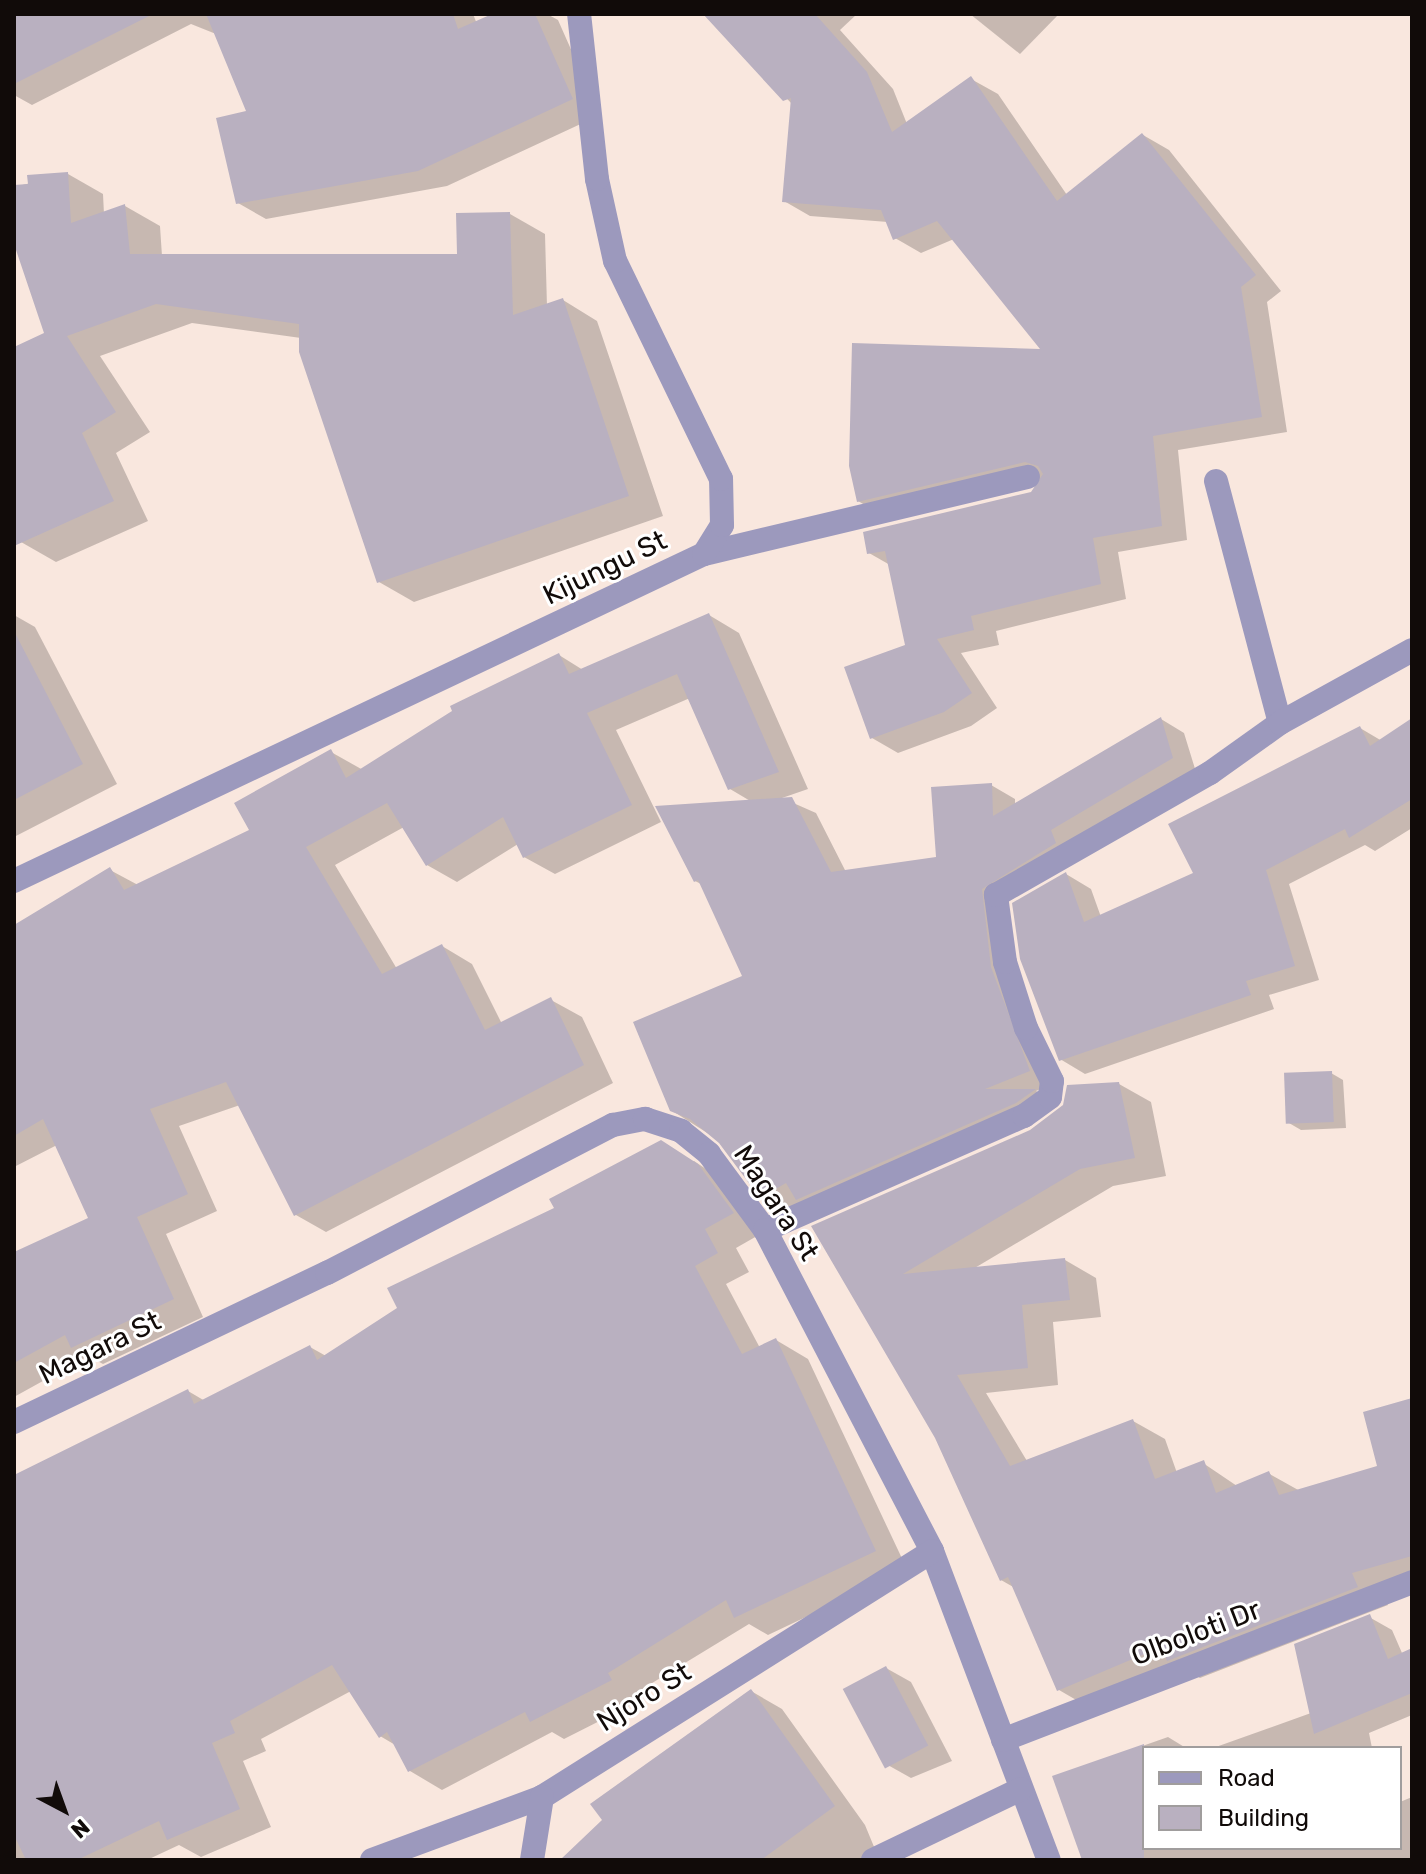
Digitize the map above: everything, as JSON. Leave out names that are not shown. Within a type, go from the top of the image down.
[{"type":"street","name":"Kijungu St","points":[[14,881],[704,554],[722,525],[721,479],[615,261],[597,179],[579,14]]},
{"type":"street","points":[[704,554],[1028,477]]},
{"type":"street","points":[[1216,481],[1280,723]]},
{"type":"street","points":[[765,1230],[1039,1108],[1050,1097],[1052,1081],[1015,998],[996,895],[1210,773],[1280,723],[1412,650]]},
{"type":"street","name":"Magara St","points":[[14,1422],[327,1273],[613,1125],[645,1119],[681,1131],[709,1154],[765,1230],[932,1551],[1049,1860]]},
{"type":"street","name":"Njoro St","points":[[372,1860],[542,1797],[932,1551]]},
{"type":"street","name":"Olboloti Dr","points":[[1003,1740],[1412,1582]]},
{"type":"street","points":[[873,1860],[1021,1789]]},
{"type":"street","points":[[532,1860],[542,1797]]},
{"type":"building","points":[[14,14],[153,14],[14,84]]},
{"type":"building","points":[[206,14],[453,14],[458,29],[492,14],[535,14],[573,99],[418,171],[236,204],[216,118],[246,111]]},
{"type":"building","points":[[703,14],[815,14],[867,72],[892,132],[971,76],[1057,201],[1142,133],[1256,275],[1241,287],[1262,417],[1153,436],[1162,526],[1093,538],[1101,584],[971,616],[974,630],[937,639],[972,693],[944,712],[870,739],[844,667],[905,645],[885,551],[867,554],[863,532],[1031,492],[1043,474],[1038,466],[1025,462],[857,502],[849,466],[852,343],[1040,349],[937,221],[893,240],[881,210],[782,202],[791,98],[783,101]]},
{"type":"building","points":[[68,172],[71,223],[125,204],[130,254],[457,254],[456,213],[510,212],[513,315],[563,298],[629,496],[377,583],[299,352],[299,324],[156,304],[67,336],[116,412],[82,433],[114,501],[14,546],[14,347],[44,333],[14,244],[14,185],[28,184],[27,175]]},
{"type":"building","points":[[709,613],[779,772],[728,790],[677,674],[587,713],[632,805],[523,858],[503,817],[426,866],[387,803],[306,847],[382,974],[442,944],[485,1030],[551,997],[584,1065],[294,1216],[226,1082],[150,1109],[188,1194],[137,1217],[174,1299],[71,1348],[65,1335],[14,1363],[14,1252],[88,1218],[43,1119],[14,1136],[14,925],[110,867],[124,890],[249,830],[234,803],[331,749],[346,778],[452,711],[450,706],[559,653],[569,674]]},
{"type":"building","points":[[14,631],[83,764],[14,800]]},
{"type":"building","points":[[1161,717],[1173,758],[1051,830],[1056,843],[982,889],[991,967],[1030,1071],[985,1089],[1036,1089],[1016,1103],[796,1200],[786,1183],[760,1198],[719,1143],[690,1119],[670,1111],[633,1022],[742,976],[698,880],[694,882],[655,806],[792,797],[831,872],[936,857],[931,787],[992,783],[993,816]]},
{"type":"building","points":[[1412,718],[1412,799],[1349,838],[1345,829],[1266,870],[1295,966],[1246,981],[1251,995],[1059,1061],[1020,959],[1012,903],[1066,872],[1084,922],[1193,873],[1168,824],[1360,726],[1370,746]]},
{"type":"building","points":[[1332,1071],[1334,1122],[1286,1124],[1284,1073]]},
{"type":"building","points":[[1119,1082],[1135,1158],[1080,1169],[903,1274],[1065,1258],[1070,1300],[1022,1305],[1028,1368],[957,1375],[1010,1466],[1133,1419],[1155,1479],[1204,1460],[1216,1493],[1269,1471],[1279,1495],[1377,1466],[1363,1412],[1412,1398],[1412,1556],[1352,1573],[1358,1587],[1167,1661],[1161,1647],[1057,1691],[1008,1577],[1000,1581],[935,1438],[811,1226],[1030,1130],[1063,1105],[1067,1085]]},
{"type":"building","points":[[661,1140],[698,1164],[734,1213],[705,1229],[718,1253],[695,1266],[742,1354],[776,1338],[876,1551],[734,1618],[726,1600],[608,1673],[612,1680],[530,1722],[525,1712],[408,1772],[387,1732],[379,1738],[332,1665],[230,1721],[235,1733],[212,1743],[240,1809],[167,1840],[159,1821],[77,1860],[26,1860],[14,1835],[14,1475],[188,1389],[194,1404],[310,1345],[317,1360],[397,1308],[387,1288],[554,1208],[549,1199]]},
{"type":"building","points":[[1370,1614],[1388,1659],[1412,1648],[1412,1693],[1314,1734],[1294,1644]]},
{"type":"building","points":[[886,1666],[928,1745],[885,1768],[843,1689]]},
{"type":"building","points":[[751,1689],[835,1806],[761,1860],[560,1860],[602,1820],[590,1804]]},
{"type":"building","points":[[1144,1744],[1144,1860],[1082,1860],[1052,1776]]}]
